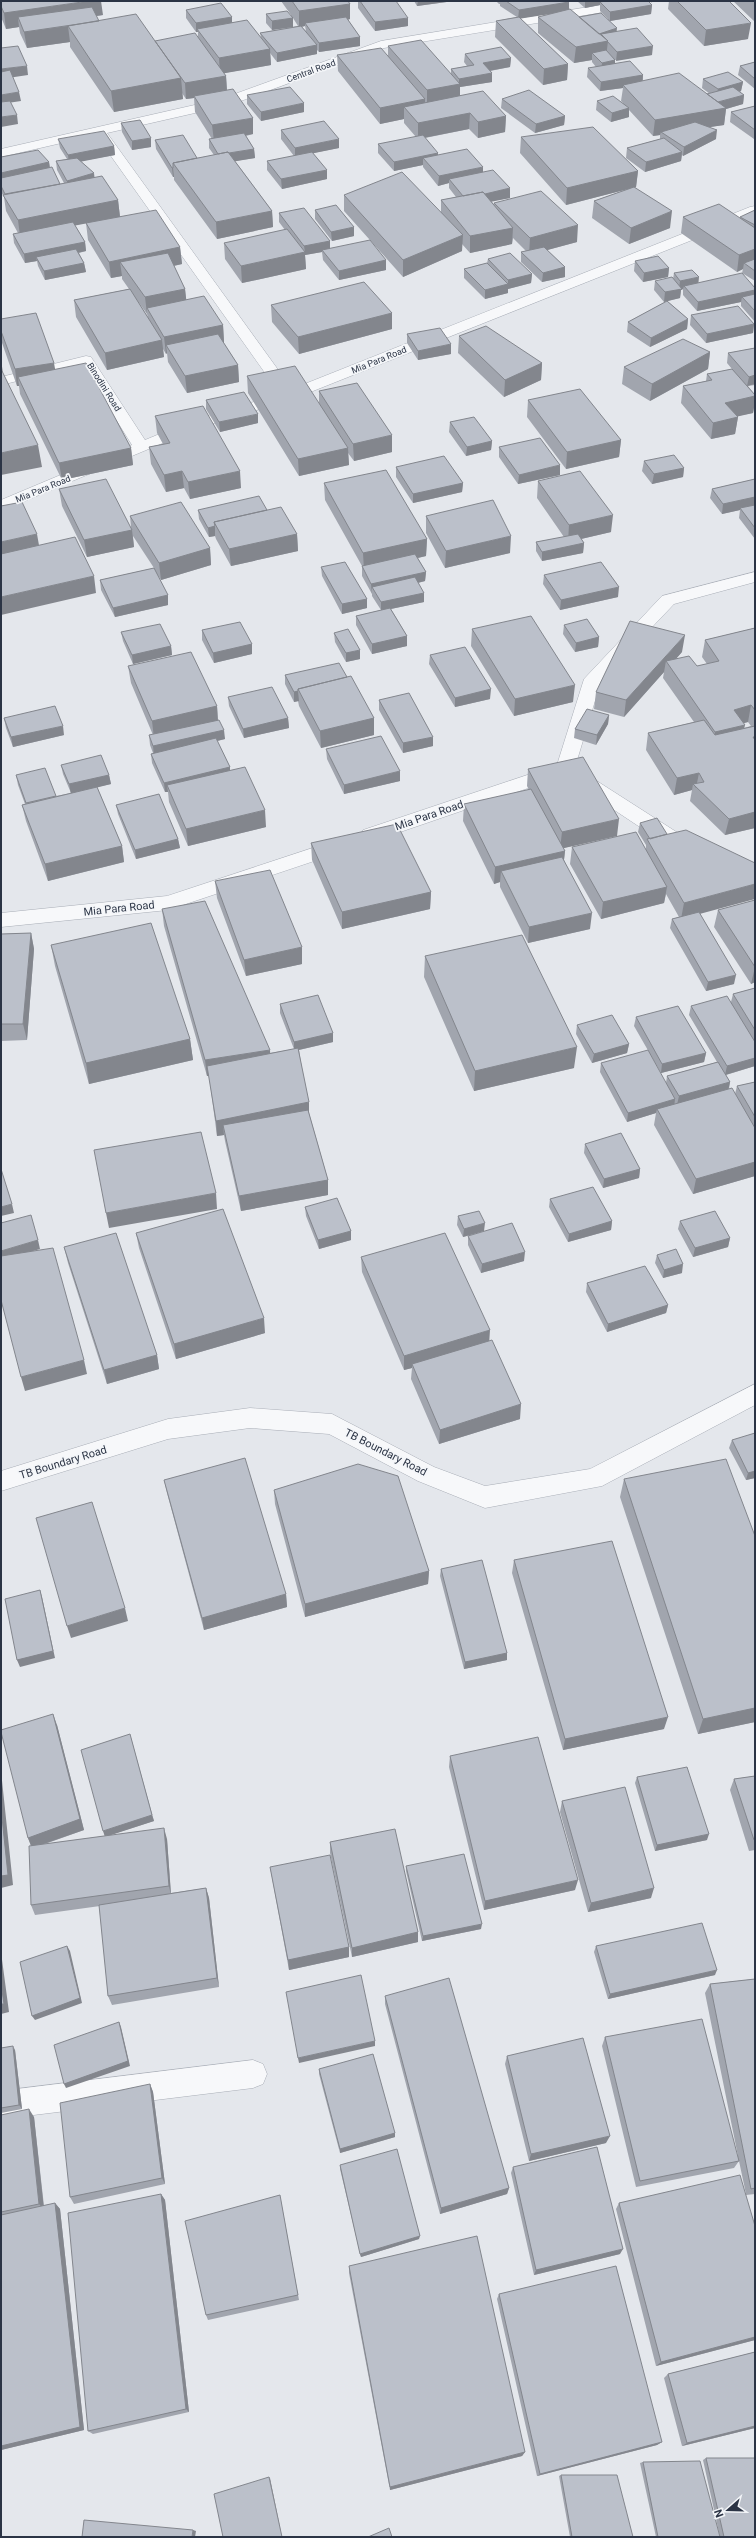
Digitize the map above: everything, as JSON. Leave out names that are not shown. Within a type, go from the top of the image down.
[{"type":"street","name":"Central Road","points":[[1,153],[100,132],[225,102],[382,45],[647,1]]},
{"type":"street","points":[[100,132],[288,396]]},
{"type":"street","name":"Mia Para Road","points":[[1,506],[196,424],[288,396],[755,210]]},
{"type":"street","name":"Binodini Road","points":[[1,381],[86,360],[142,448]]},
{"type":"street","points":[[683,846],[565,769],[593,679],[668,600],[755,577]]},
{"type":"street","name":"Mia Para Road","points":[[1,920],[168,903],[565,769]]},
{"type":"street","name":"TB Boundary Road","points":[[1,1481],[168,1428],[250,1418],[332,1424],[426,1474],[485,1497],[594,1479],[755,1394]]},
{"type":"street","points":[[1,2105],[254,2074]]},
{"type":"building","points":[[1,1],[89,1],[4,13],[1,6]]},
{"type":"building","points":[[292,1],[348,1],[350,4],[299,11]]},
{"type":"building","points":[[360,1],[396,1],[408,18],[375,22]]},
{"type":"building","points":[[506,1],[569,1],[569,2],[519,10]]},
{"type":"building","points":[[648,1],[652,5],[610,12],[600,2]]},
{"type":"building","points":[[677,1],[729,1],[751,23],[706,30]]},
{"type":"building","points":[[221,3],[232,17],[196,23],[186,10]]},
{"type":"building","points":[[92,7],[99,21],[24,32],[18,17]]},
{"type":"building","points":[[570,9],[608,41],[576,47],[538,17]]},
{"type":"building","points":[[287,11],[293,18],[272,21],[266,14]]},
{"type":"building","points":[[601,13],[617,28],[599,34],[579,17]]},
{"type":"building","points":[[136,14],[181,78],[111,91],[68,26]]},
{"type":"building","points":[[346,17],[360,37],[319,43],[305,23]]},
{"type":"building","points":[[519,17],[568,64],[544,69],[496,21]]},
{"type":"building","points":[[247,20],[270,49],[219,58],[197,29]]},
{"type":"building","points":[[301,26],[317,45],[277,53],[260,33]]},
{"type":"building","points":[[637,28],[653,46],[617,52],[601,34]]},
{"type":"building","points":[[195,33],[226,76],[185,83],[155,41]]},
{"type":"building","points":[[421,40],[460,84],[427,90],[388,46]]},
{"type":"building","points":[[18,46],[27,66],[1,69],[1,48]]},
{"type":"building","points":[[501,47],[511,58],[483,63],[492,73],[459,79],[451,69],[474,65],[465,54]]},
{"type":"building","points":[[381,48],[425,99],[380,108],[337,55]]},
{"type":"building","points":[[606,50],[615,60],[602,63],[592,53]]},
{"type":"building","points":[[630,61],[643,75],[601,82],[588,68]]},
{"type":"building","points":[[755,62],[755,79],[740,66]]},
{"type":"building","points":[[10,70],[19,92],[1,95],[1,72]]},
{"type":"building","points":[[728,72],[743,82],[718,89],[703,79]]},
{"type":"building","points":[[679,73],[726,108],[655,120],[623,85]]},
{"type":"building","points":[[290,87],[304,103],[261,112],[247,95]]},
{"type":"building","points":[[733,87],[744,95],[718,102],[707,94]]},
{"type":"building","points":[[233,89],[253,118],[212,125],[194,96]]},
{"type":"building","points":[[529,90],[565,116],[536,124],[502,99]]},
{"type":"building","points":[[483,91],[506,116],[478,122],[470,113],[418,123],[404,107]]},
{"type":"building","points":[[613,96],[629,108],[612,113],[597,101]]},
{"type":"building","points":[[10,101],[17,115],[1,117],[1,102]]},
{"type":"building","points":[[755,106],[755,130],[731,112]]},
{"type":"building","points":[[140,120],[151,138],[132,141],[121,123]]},
{"type":"building","points":[[324,121],[339,139],[295,148],[281,130]]},
{"type":"building","points":[[695,122],[717,130],[684,147],[661,132]]},
{"type":"building","points":[[593,127],[638,171],[567,188],[521,137]]},
{"type":"building","points":[[104,131],[114,146],[68,155],[58,139]]},
{"type":"building","points":[[244,133],[254,149],[218,154],[209,139]]},
{"type":"building","points":[[183,135],[197,158],[173,163],[172,168],[155,140]]},
{"type":"building","points":[[423,135],[438,153],[394,162],[378,144]]},
{"type":"building","points":[[664,138],[682,152],[646,162],[627,148]]},
{"type":"building","points":[[467,149],[483,167],[439,176],[423,158]]},
{"type":"building","points":[[38,150],[49,162],[1,173],[1,157]]},
{"type":"building","points":[[228,152],[272,211],[216,222],[173,163]]},
{"type":"building","points":[[312,152],[327,170],[281,179],[267,161]]},
{"type":"building","points":[[77,158],[94,173],[67,181],[56,161]]},
{"type":"building","points":[[52,167],[60,184],[5,194],[1,186],[1,178]]},
{"type":"building","points":[[493,170],[510,188],[485,194],[483,192],[463,196],[449,179]]},
{"type":"building","points":[[402,172],[463,235],[403,260],[344,195]]},
{"type":"building","points":[[102,176],[118,200],[18,220],[3,195]]},
{"type":"building","points":[[634,187],[672,211],[631,228],[594,201]]},
{"type":"building","points":[[541,191],[578,225],[530,238],[494,203]]},
{"type":"building","points":[[483,192],[513,228],[470,236],[441,200]]},
{"type":"building","points":[[719,204],[755,228],[755,249],[739,255],[683,217]]},
{"type":"building","points":[[336,205],[354,227],[331,232],[315,210]]},
{"type":"building","points":[[304,208],[330,241],[304,246],[279,213]]},
{"type":"building","points":[[156,210],[180,247],[109,262],[86,223]]},
{"type":"building","points":[[755,210],[755,225],[740,217]]},
{"type":"building","points":[[73,222],[85,242],[24,254],[13,234]]},
{"type":"building","points":[[287,229],[305,252],[241,266],[224,243]]},
{"type":"building","points":[[370,240],[386,260],[339,271],[322,250]]},
{"type":"building","points":[[544,247],[565,267],[543,273],[521,252]]},
{"type":"building","points":[[76,249],[84,263],[44,271],[36,257]]},
{"type":"building","points":[[168,253],[185,289],[145,297],[120,262]]},
{"type":"building","points":[[510,253],[532,274],[508,280],[488,259]]},
{"type":"building","points":[[658,256],[669,268],[644,273],[635,261]]},
{"type":"building","points":[[755,259],[755,271],[744,263]]},
{"type":"building","points":[[487,263],[508,284],[485,290],[464,269]]},
{"type":"building","points":[[692,270],[699,277],[680,281],[674,273]]},
{"type":"building","points":[[742,273],[755,288],[755,290],[698,302],[684,286]]},
{"type":"building","points":[[672,277],[682,289],[665,292],[655,281]]},
{"type":"building","points":[[364,282],[392,313],[298,337],[271,305]]},
{"type":"building","points":[[130,289],[162,340],[105,353],[74,300]]},
{"type":"building","points":[[755,294],[755,311],[742,297]]},
{"type":"building","points":[[204,296],[223,325],[164,337],[147,308]]},
{"type":"building","points":[[667,301],[688,319],[651,338],[628,322]]},
{"type":"building","points":[[738,306],[754,324],[707,334],[691,315]]},
{"type":"building","points":[[36,313],[54,363],[15,369],[1,331],[1,319]]},
{"type":"building","points":[[486,326],[542,363],[505,380],[459,336]]},
{"type":"building","points":[[440,328],[451,344],[418,351],[407,334]]},
{"type":"building","points":[[218,334],[238,365],[185,376],[166,345]]},
{"type":"building","points":[[683,339],[710,352],[652,384],[624,367]]},
{"type":"building","points":[[755,348],[755,375],[749,377],[728,353]]},
{"type":"building","points":[[86,363],[131,448],[59,463],[18,377]]},
{"type":"building","points":[[295,366],[348,448],[298,459],[247,376]]},
{"type":"building","points":[[732,369],[755,396],[725,403],[738,417],[713,423],[683,386],[712,380],[707,374]]},
{"type":"building","points":[[2,371],[38,445],[1,453]]},
{"type":"building","points":[[357,383],[392,435],[353,444],[319,391]]},
{"type":"building","points":[[580,389],[621,440],[567,452],[528,400]]},
{"type":"building","points":[[244,392],[258,414],[219,422],[206,400]]},
{"type":"building","points":[[203,406],[240,471],[188,482],[182,471],[164,475],[149,447],[170,443],[155,416]]},
{"type":"building","points":[[474,417],[492,441],[467,447],[450,422]]},
{"type":"building","points":[[540,438],[560,465],[519,475],[499,447]]},
{"type":"building","points":[[674,455],[684,468],[654,474],[644,461]]},
{"type":"building","points":[[444,456],[463,483],[413,494],[396,467]]},
{"type":"building","points":[[386,470],[427,539],[363,553],[324,483]]},
{"type":"building","points":[[580,471],[613,515],[569,525],[538,481]]},
{"type":"building","points":[[106,479],[132,530],[84,540],[59,489]]},
{"type":"building","points":[[755,479],[755,497],[723,504],[712,489]]},
{"type":"building","points":[[259,496],[267,510],[214,522],[215,526],[208,528],[198,510]]},
{"type":"building","points":[[493,500],[511,536],[446,551],[426,516]]},
{"type":"building","points":[[22,502],[37,534],[1,542],[1,506]]},
{"type":"building","points":[[181,502],[210,548],[159,563],[130,516]]},
{"type":"building","points":[[755,505],[755,528],[740,508]]},
{"type":"building","points":[[281,507],[297,534],[229,549],[214,522]]},
{"type":"building","points":[[578,534],[584,543],[542,552],[536,542]]},
{"type":"building","points":[[75,537],[94,576],[1,597],[1,554]]},
{"type":"building","points":[[415,554],[426,572],[371,584],[362,566]]},
{"type":"building","points":[[345,562],[367,599],[342,604],[321,567]]},
{"type":"building","points":[[601,562],[619,587],[561,600],[544,575]]},
{"type":"building","points":[[154,568],[168,595],[113,608],[100,580]]},
{"type":"building","points":[[415,577],[424,593],[381,602],[372,587]]},
{"type":"building","points":[[390,608],[407,636],[372,644],[356,616]]},
{"type":"building","points":[[531,616],[575,685],[515,699],[472,629]]},
{"type":"building","points":[[587,619],[599,637],[576,643],[564,625]]},
{"type":"building","points":[[630,621],[685,635],[626,700],[596,692]]},
{"type":"building","points":[[240,622],[252,644],[213,653],[202,630]]},
{"type":"building","points":[[160,624],[171,646],[132,655],[121,632]]},
{"type":"building","points":[[755,628],[755,710],[751,705],[734,710],[745,725],[715,732],[666,661],[689,656],[697,666],[719,661],[705,640]]},
{"type":"building","points":[[348,629],[360,650],[346,653],[334,633]]},
{"type":"building","points":[[465,647],[491,689],[455,698],[430,655]]},
{"type":"building","points":[[191,652],[217,706],[152,721],[128,666]]},
{"type":"building","points":[[339,663],[347,677],[298,689],[298,691],[294,692],[285,675]]},
{"type":"building","points":[[351,676],[374,718],[320,731],[298,689]]},
{"type":"building","points":[[272,687],[288,718],[243,729],[228,697]]},
{"type":"building","points":[[409,693],[433,737],[403,743],[379,700]]},
{"type":"building","points":[[55,706],[63,726],[11,737],[4,718]]},
{"type":"building","points":[[587,709],[609,715],[597,735],[575,729]]},
{"type":"building","points":[[219,720],[224,730],[153,746],[149,735]]},
{"type":"building","points":[[704,720],[715,735],[755,726],[755,737],[753,737],[755,740],[755,812],[729,819],[693,784],[704,782],[699,773],[677,778],[648,733]]},
{"type":"building","points":[[381,736],[400,771],[344,785],[326,749]]},
{"type":"building","points":[[216,738],[230,767],[164,783],[151,754]]},
{"type":"building","points":[[101,755],[109,775],[69,784],[61,765]]},
{"type":"building","points":[[583,757],[619,819],[562,832],[528,769]]},
{"type":"building","points":[[245,767],[265,810],[186,829],[167,785]]},
{"type":"building","points":[[45,768],[56,796],[26,803],[16,775]]},
{"type":"building","points":[[97,787],[122,846],[45,864],[22,805]]},
{"type":"building","points":[[531,789],[565,851],[495,867],[464,804]]},
{"type":"building","points":[[159,794],[178,839],[135,850],[116,805]]},
{"type":"building","points":[[657,818],[667,834],[650,839],[640,823]]},
{"type":"building","points":[[397,824],[431,892],[342,912],[311,843]]},
{"type":"building","points":[[686,830],[755,863],[755,884],[684,903],[647,839]]},
{"type":"building","points":[[636,832],[667,887],[603,902],[572,847]]},
{"type":"building","points":[[562,857],[592,913],[529,927],[501,871]]},
{"type":"building","points":[[270,870],[302,947],[244,960],[215,881]]},
{"type":"building","points":[[755,900],[755,967],[718,910]]},
{"type":"building","points":[[205,901],[270,1050],[205,1060],[162,909]]},
{"type":"building","points":[[699,912],[736,975],[708,982],[672,919]]},
{"type":"building","points":[[151,923],[190,1039],[86,1063],[51,945]]},
{"type":"building","points":[[31,933],[23,1024],[1,1024],[1,934]]},
{"type":"building","points":[[522,935],[577,1047],[475,1071],[425,956]]},
{"type":"building","points":[[755,988],[755,1030],[733,994]]},
{"type":"building","points":[[318,995],[333,1033],[294,1042],[280,1004]]},
{"type":"building","points":[[727,996],[755,1042],[755,1058],[727,1066],[691,1006]]},
{"type":"building","points":[[678,1006],[706,1053],[662,1064],[636,1017]]},
{"type":"building","points":[[612,1015],[629,1044],[594,1054],[577,1025]]},
{"type":"building","points":[[298,1048],[309,1102],[216,1121],[207,1066]]},
{"type":"building","points":[[648,1050],[675,1099],[628,1113],[601,1063]]},
{"type":"building","points":[[718,1062],[730,1082],[679,1096],[667,1076]]},
{"type":"building","points":[[755,1082],[755,1117],[737,1086]]},
{"type":"building","points":[[732,1088],[755,1128],[755,1162],[696,1179],[657,1109]]},
{"type":"building","points":[[308,1110],[328,1180],[239,1196],[223,1125]]},
{"type":"building","points":[[201,1132],[216,1193],[106,1213],[94,1150]]},
{"type":"building","points":[[621,1133],[640,1169],[604,1179],[585,1144]]},
{"type":"building","points":[[1,1169],[12,1204],[1,1207]]},
{"type":"building","points":[[593,1187],[612,1221],[569,1234],[550,1199]]},
{"type":"building","points":[[337,1198],[351,1231],[318,1240],[305,1207]]},
{"type":"building","points":[[223,1209],[264,1318],[174,1344],[136,1233]]},
{"type":"building","points":[[479,1211],[485,1223],[464,1229],[458,1216]]},
{"type":"building","points":[[715,1211],[730,1238],[695,1248],[680,1221]]},
{"type":"building","points":[[31,1215],[38,1240],[1,1251],[1,1223]]},
{"type":"building","points":[[512,1223],[525,1252],[482,1264],[468,1236]]},
{"type":"building","points":[[116,1233],[157,1355],[104,1370],[64,1247]]},
{"type":"building","points":[[445,1233],[490,1330],[404,1356],[361,1257]]},
{"type":"building","points":[[53,1248],[84,1360],[21,1377],[1,1300],[1,1256]]},
{"type":"building","points":[[676,1249],[683,1264],[664,1270],[657,1255]]},
{"type":"building","points":[[645,1266],[668,1305],[608,1324],[587,1283]]},
{"type":"building","points":[[492,1340],[521,1404],[440,1430],[412,1364]]},
{"type":"building","points":[[755,1433],[755,1471],[748,1473],[732,1440]]},
{"type":"building","points":[[245,1458],[286,1594],[202,1618],[164,1480]]},
{"type":"building","points":[[726,1459],[755,1536],[755,1708],[703,1719],[624,1479]]},
{"type":"building","points":[[358,1464],[398,1476],[429,1571],[305,1604],[274,1490]]},
{"type":"building","points":[[92,1502],[125,1608],[67,1626],[36,1518]]},
{"type":"building","points":[[612,1541],[668,1717],[565,1739],[514,1560]]},
{"type":"building","points":[[482,1560],[507,1653],[465,1662],[441,1569]]},
{"type":"building","points":[[40,1590],[53,1651],[17,1660],[5,1599]]},
{"type":"building","points":[[53,1714],[80,1819],[28,1838],[1,1730]]},
{"type":"building","points":[[130,1734],[152,1815],[103,1831],[81,1750]]},
{"type":"building","points":[[538,1737],[578,1880],[485,1901],[450,1756]]},
{"type":"building","points":[[687,1767],[709,1834],[657,1845],[637,1777]]},
{"type":"building","points":[[755,1776],[755,1840],[754,1840],[734,1779]]},
{"type":"building","points":[[625,1787],[654,1888],[591,1903],[562,1801]]},
{"type":"building","points":[[1,1808],[8,1875],[1,1876]]},
{"type":"building","points":[[164,1828],[169,1886],[31,1905],[29,1846]]},
{"type":"building","points":[[395,1829],[418,1932],[352,1948],[330,1842]]},
{"type":"building","points":[[464,1854],[482,1924],[423,1936],[406,1866]]},
{"type":"building","points":[[330,1855],[349,1947],[288,1960],[270,1867]]},
{"type":"building","points":[[206,1888],[217,1978],[108,1996],[99,1905]]},
{"type":"building","points":[[702,1923],[717,1970],[610,1994],[596,1946]]},
{"type":"building","points":[[67,1946],[80,1998],[32,2016],[20,1962]]},
{"type":"building","points":[[361,1975],[375,2041],[298,2058],[286,1992]]},
{"type":"building","points":[[449,1978],[509,2188],[441,2208],[385,1996]]},
{"type":"building","points":[[755,1979],[755,2188],[751,2189],[710,1984]]},
{"type":"building","points":[[1,1984],[4,2004],[1,2004]]},
{"type":"building","points":[[702,2019],[739,2161],[640,2181],[605,2037]]},
{"type":"building","points":[[119,2022],[128,2061],[64,2084],[54,2045]]},
{"type":"building","points":[[583,2038],[610,2136],[531,2154],[507,2056]]},
{"type":"building","points":[[13,2046],[19,2105],[1,2108],[1,2048]]},
{"type":"building","points":[[373,2054],[395,2133],[340,2149],[319,2069]]},
{"type":"building","points":[[150,2084],[162,2178],[70,2197],[60,2103]]},
{"type":"building","points":[[29,2109],[39,2204],[1,2212],[1,2115]]},
{"type":"building","points":[[597,2147],[623,2249],[536,2270],[513,2167]]},
{"type":"building","points":[[397,2149],[420,2236],[360,2254],[340,2165]]},
{"type":"building","points":[[740,2175],[755,2226],[755,2337],[661,2362],[619,2203]]},
{"type":"building","points":[[161,2194],[186,2409],[88,2431],[68,2213]]},
{"type":"building","points":[[280,2195],[298,2295],[206,2315],[185,2221]]},
{"type":"building","points":[[55,2203],[80,2427],[1,2446],[1,2215]]},
{"type":"building","points":[[477,2236],[525,2452],[390,2487],[349,2266]]},
{"type":"building","points":[[616,2266],[662,2442],[540,2474],[499,2294]]},
{"type":"building","points":[[755,2352],[755,2426],[687,2443],[668,2374]]},
{"type":"building","points":[[706,2458],[755,2458],[755,2537],[724,2537]]},
{"type":"building","points":[[700,2461],[720,2537],[658,2537],[643,2462]]},
{"type":"building","points":[[561,2475],[617,2475],[633,2537],[572,2537]]},
{"type":"building","points":[[269,2477],[282,2537],[223,2537],[214,2494]]},
{"type":"building","points":[[84,2520],[193,2530],[192,2537],[82,2537]]},
{"type":"building","points":[[389,2528],[392,2537],[368,2537]]}]
